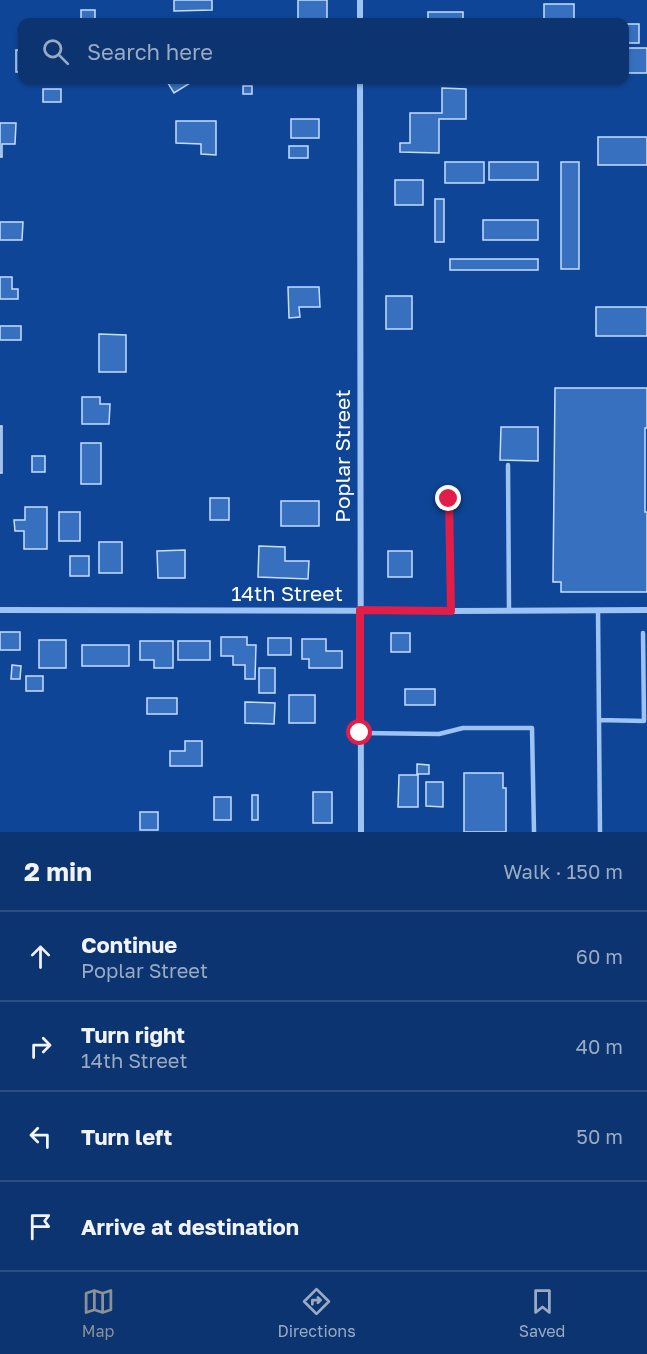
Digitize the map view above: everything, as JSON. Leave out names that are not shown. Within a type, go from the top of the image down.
[{"type":"street","points":[[360,0],[360,18]]},
{"type":"street","name":"Poplar Street","points":[[360,84],[361,832]]},
{"type":"street","name":"14th Street","points":[[0,610],[647,610]]},
{"type":"lane","points":[[508,465],[509,611]]},
{"type":"lane","points":[[449,499],[451,611]]},
{"type":"lane","points":[[598,610],[600,832]]},
{"type":"lane","points":[[599,720],[644,720],[643,633]]},
{"type":"lane","points":[[360,733],[439,734],[463,728],[532,728],[534,832]]},
{"type":"building","points":[[174,0],[212,0],[212,10],[174,11]]},
{"type":"building","points":[[298,0],[327,0],[327,18],[298,18]]},
{"type":"building","points":[[544,4],[574,4],[574,18],[544,18]]},
{"type":"building","points":[[81,10],[95,10],[95,18],[81,18]]},
{"type":"building","points":[[428,12],[463,12],[463,18],[428,18]]},
{"type":"building","points":[[629,24],[639,24],[639,43],[629,43]]},
{"type":"building","points":[[629,48],[647,48],[647,73],[629,73]]},
{"type":"building","points":[[16,50],[18,50],[18,72],[16,72]]},
{"type":"building","points":[[168,84],[189,84],[174,93]]},
{"type":"building","points":[[243,86],[252,86],[252,94],[243,94]]},
{"type":"building","points":[[442,88],[466,89],[466,119],[439,119],[439,153],[400,152],[400,143],[410,143],[410,113],[442,113]]},
{"type":"building","points":[[43,89],[61,89],[61,102],[43,102]]},
{"type":"building","points":[[291,119],[319,119],[319,138],[291,138]]},
{"type":"building","points":[[176,121],[216,121],[216,155],[201,154],[201,144],[176,143]]},
{"type":"building","points":[[0,123],[16,123],[15,144],[2,144],[2,157],[0,157]]},
{"type":"building","points":[[598,137],[647,137],[647,165],[598,165]]},
{"type":"building","points":[[289,146],[308,146],[308,158],[289,158]]},
{"type":"building","points":[[445,162],[484,162],[484,183],[445,183]]},
{"type":"building","points":[[489,162],[538,162],[538,180],[489,180]]},
{"type":"building","points":[[561,162],[579,162],[579,269],[561,269]]},
{"type":"building","points":[[395,180],[423,180],[423,205],[395,205]]},
{"type":"building","points":[[435,199],[444,199],[444,242],[435,242]]},
{"type":"building","points":[[483,220],[538,220],[538,240],[483,240]]},
{"type":"building","points":[[0,222],[23,222],[22,240],[0,240]]},
{"type":"building","points":[[450,259],[538,259],[538,270],[450,270]]},
{"type":"building","points":[[0,277],[12,277],[12,289],[18,289],[18,299],[0,299]]},
{"type":"building","points":[[288,287],[319,287],[320,307],[299,307],[300,317],[289,318]]},
{"type":"building","points":[[386,296],[412,296],[412,329],[386,329]]},
{"type":"building","points":[[596,307],[647,307],[647,336],[596,336]]},
{"type":"building","points":[[0,326],[21,326],[21,340],[0,340]]},
{"type":"building","points":[[99,334],[126,335],[126,372],[99,372]]},
{"type":"building","points":[[555,388],[647,388],[645,512],[647,512],[647,592],[561,592],[561,582],[553,582]]},
{"type":"building","points":[[82,397],[100,397],[100,404],[110,404],[109,424],[82,424]]},
{"type":"building","points":[[0,426],[2,426],[2,473],[0,473]]},
{"type":"building","points":[[501,427],[538,427],[538,461],[500,460]]},
{"type":"building","points":[[81,443],[101,443],[101,484],[81,484]]},
{"type":"building","points":[[32,456],[45,456],[45,472],[32,472]]},
{"type":"building","points":[[210,498],[229,498],[229,520],[210,520]]},
{"type":"building","points":[[281,501],[319,501],[319,526],[281,526]]},
{"type":"building","points":[[25,507],[47,507],[47,549],[24,549],[24,531],[15,531],[14,520],[25,520]]},
{"type":"building","points":[[59,512],[80,512],[80,541],[59,541]]},
{"type":"building","points":[[99,542],[122,542],[122,573],[99,573]]},
{"type":"building","points":[[259,546],[285,547],[285,561],[309,561],[308,579],[258,577]]},
{"type":"building","points":[[185,550],[185,578],[158,578],[157,551]]},
{"type":"building","points":[[388,551],[412,551],[412,577],[388,577]]},
{"type":"building","points":[[70,556],[89,556],[89,576],[70,576]]},
{"type":"building","points":[[0,632],[20,632],[20,650],[0,650]]},
{"type":"building","points":[[391,633],[410,633],[410,652],[391,652]]},
{"type":"building","points":[[221,637],[247,637],[247,645],[256,645],[255,679],[245,679],[245,665],[233,665],[233,656],[221,656]]},
{"type":"building","points":[[268,638],[291,638],[291,655],[268,655]]},
{"type":"building","points":[[302,639],[326,639],[326,651],[342,651],[342,668],[309,668],[309,659],[302,659]]},
{"type":"building","points":[[39,640],[66,640],[66,668],[39,668]]},
{"type":"building","points":[[140,641],[173,641],[173,668],[154,668],[154,660],[140,660]]},
{"type":"building","points":[[178,641],[210,641],[210,660],[178,660]]},
{"type":"building","points":[[82,645],[129,645],[129,666],[82,666]]},
{"type":"building","points":[[12,665],[21,666],[20,679],[11,679]]},
{"type":"building","points":[[259,668],[275,668],[275,693],[259,693]]},
{"type":"building","points":[[26,676],[43,676],[43,691],[26,691]]},
{"type":"building","points":[[405,689],[435,689],[435,705],[405,705]]},
{"type":"building","points":[[289,695],[315,695],[315,723],[289,723]]},
{"type":"building","points":[[147,698],[177,698],[177,714],[147,714]]},
{"type":"building","points":[[245,702],[275,703],[274,724],[245,723]]},
{"type":"building","points":[[185,741],[202,741],[202,766],[170,766],[170,751],[185,751]]},
{"type":"building","points":[[417,764],[429,765],[429,774],[417,774]]},
{"type":"building","points":[[464,773],[503,773],[503,788],[506,788],[506,832],[464,832]]},
{"type":"building","points":[[399,775],[418,775],[418,807],[398,807]]},
{"type":"building","points":[[426,782],[443,782],[443,807],[426,806]]},
{"type":"building","points":[[313,792],[332,792],[332,823],[313,823]]},
{"type":"building","points":[[252,795],[258,795],[258,820],[252,820]]},
{"type":"building","points":[[214,797],[231,797],[231,820],[214,820]]},
{"type":"building","points":[[140,812],[158,812],[158,830],[140,830]]},
{"type":"route","points":[[360,733],[360,610],[451,611],[449,499]]}]
